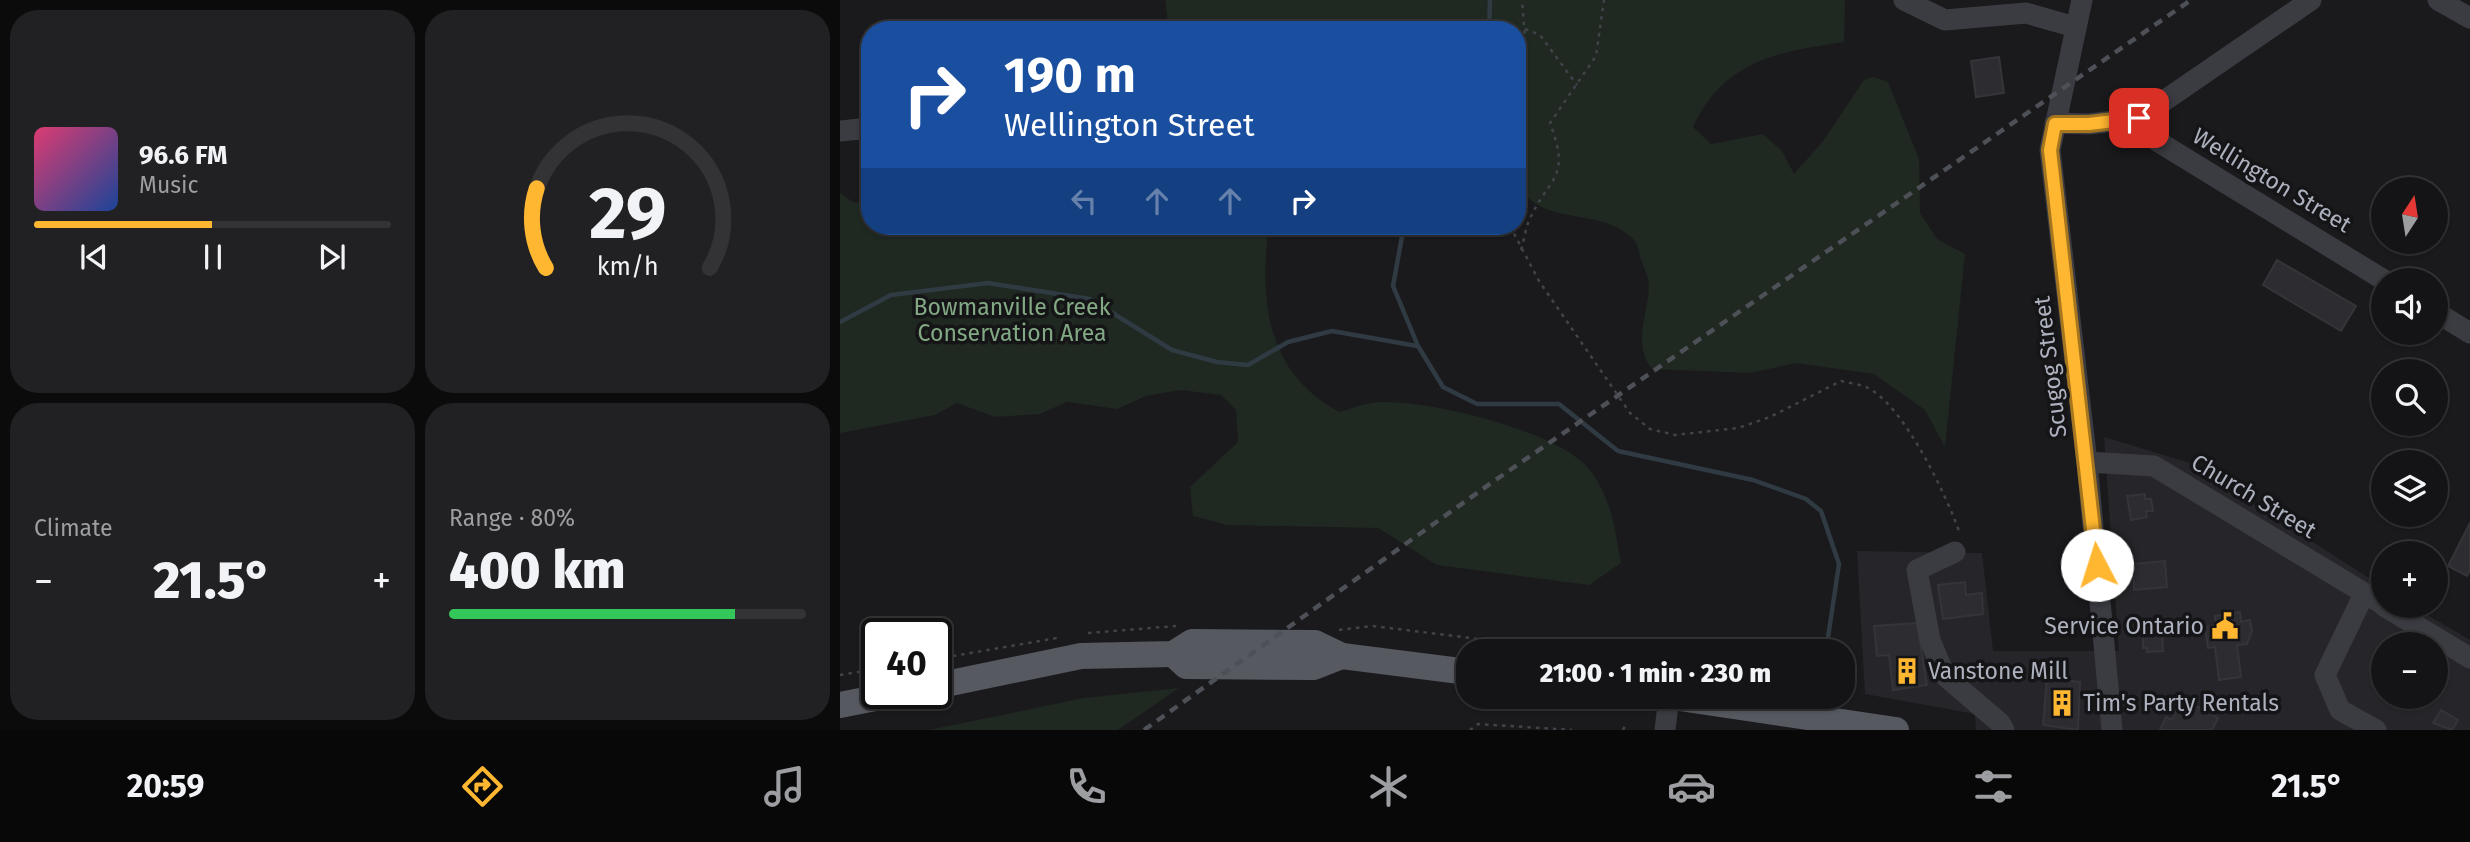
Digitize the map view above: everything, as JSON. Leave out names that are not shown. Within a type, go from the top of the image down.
[{"type":"main road","points":[[952,683],[1081,656],[1173,654],[1192,642],[1315,643],[1342,656],[1456,670]]},
{"type":"main road","points":[[840,705],[861,701]]},
{"type":"main road","points":[[1760,709],[1896,730]]},
{"type":"street","points":[[1904,0],[1945,20],[2026,13],[2075,27]]},
{"type":"street","name":"Scugog Street","points":[[2082,0],[2050,150],[2087,462],[2112,730]]},
{"type":"street","points":[[2055,124],[2089,124],[2139,118],[2311,0]]},
{"type":"street","points":[[2438,0],[2470,18]]},
{"type":"street","name":"Wellington Street","points":[[2139,118],[2157,141],[2371,272]]},
{"type":"street","points":[[840,131],[861,129]]},
{"type":"street","points":[[2448,319],[2470,332]]},
{"type":"street","name":"Church Street","points":[[2087,462],[2154,467],[2371,598]]},
{"type":"street","points":[[1955,552],[1917,570],[1930,640],[1945,676],[2000,723],[2004,730]]},
{"type":"street","points":[[2354,730],[2340,710],[2325,675],[2364,594]]},
{"type":"street","name":"Church Street","points":[[2405,618],[2470,658]]},
{"type":"street","points":[[1665,730],[1666,709]]},
{"type":"street","points":[[2340,710],[2376,730]]},
{"type":"path","points":[[1522,0],[1524,21]]},
{"type":"path","points":[[1526,231],[1528,223],[1557,177],[1560,150],[1550,123],[1595,55],[1604,0]]},
{"type":"path","points":[[1526,29],[1540,35],[1577,85]]},
{"type":"path","points":[[1514,235],[1521,252],[1630,413],[1650,429],[1675,435],[1738,428],[1770,417],[1841,381],[1867,387],[1889,403],[1913,437],[1960,533],[1955,552]]},
{"type":"path","points":[[1521,252],[1525,235]]},
{"type":"path","points":[[840,675],[861,672]]},
{"type":"path","points":[[1471,730],[1478,724],[1572,730]]},
{"type":"path","points":[[1623,730],[1626,724]]},
{"type":"shaded area","points":[[2104,437],[2190,463],[2371,579],[2371,618],[2432,618],[2470,640],[2470,730],[1976,730],[1975,714],[1865,694],[1857,551],[1982,553],[1993,651],[2119,651]]},
{"type":"green space","points":[[1165,0],[1845,0],[1844,42],[1775,56],[1737,73],[1720,87],[1693,127],[1711,144],[1763,134],[1782,151],[1794,174],[1823,141],[1864,80],[1873,77],[1888,82],[1919,159],[1920,213],[1937,239],[1965,254],[1945,447],[1925,410],[1874,374],[1796,363],[1750,373],[1652,369],[1646,360],[1642,340],[1649,283],[1635,242],[1620,229],[1605,222],[1555,212],[1540,206],[1526,196],[1526,21],[1168,21]]},
{"type":"green space","name":"Bowmanville Creek Conservation Area","points":[[840,193],[853,202],[861,203],[861,235],[1268,235],[1265,281],[1273,332],[1282,356],[1296,377],[1315,396],[1340,412],[1377,402],[1430,406],[1460,412],[1522,430],[1572,454],[1596,478],[1607,501],[1621,563],[1589,585],[1437,565],[1378,528],[1227,525],[1193,516],[1190,487],[1238,442],[1236,410],[1221,395],[1180,390],[1146,396],[1117,409],[1067,402],[1040,414],[995,417],[957,403],[935,415],[840,433]]},
{"type":"green space","points":[[1179,688],[1118,730],[929,730],[1084,698]]},
{"type":"building","points":[[1999,57],[2004,93],[1976,97],[1971,61]]},
{"type":"building","points":[[2277,260],[2356,306],[2341,331],[2263,285]]},
{"type":"building","points":[[2145,494],[2145,499],[2151,499],[2153,511],[2146,511],[2147,517],[2131,520],[2127,496]]},
{"type":"building","points":[[2470,523],[2470,570],[2467,576],[2448,566]]},
{"type":"building","points":[[2165,561],[2167,587],[2134,590],[2133,564]]},
{"type":"building","points":[[1965,582],[1966,595],[1982,593],[1983,614],[1943,619],[1938,585]]},
{"type":"building","points":[[2240,612],[2241,622],[2250,620],[2252,631],[2247,644],[2237,645],[2241,677],[2219,680],[2215,647],[2208,648],[2205,627],[2216,625],[2215,616]]},
{"type":"building","name":"Vanstone Mill","points":[[1917,623],[1927,685],[1893,690],[1889,655],[1877,656],[1874,626]]},
{"type":"building","points":[[2162,631],[2163,651],[2147,652],[2147,648],[2143,648],[2143,632]]},
{"type":"building","name":"Tim's Party Rentals","points":[[2047,677],[2080,682],[2078,730],[2043,725]]},
{"type":"building","points":[[2182,698],[2218,718],[2212,730],[2160,730],[2166,717],[2172,720]]},
{"type":"building","points":[[2441,710],[2458,720],[2452,730],[2433,723]]},
{"type":"waterway","points":[[1489,21],[1490,0]]},
{"type":"waterway","points":[[1402,235],[1393,286],[1418,346],[1443,387],[1477,404],[1559,404],[1618,451],[1753,480],[1806,499],[1821,511],[1839,564],[1828,639]]},
{"type":"waterway","points":[[840,322],[891,295],[988,283],[1090,299],[1172,350],[1217,362],[1248,365],[1288,342],[1332,331],[1417,346]]},
{"type":"railway","points":[[1144,730],[1494,481],[2191,0]]},
{"type":"place","name":"Service Ontario","points":[[2225,626]]},
{"type":"place","name":"Vanstone Mill","points":[[1907,671]]},
{"type":"place","name":"Tim's Party Rentals","points":[[2062,703]]},
{"type":"route","points":[[2097,565],[2050,150],[2055,124],[2077,125],[2139,118]]}]
